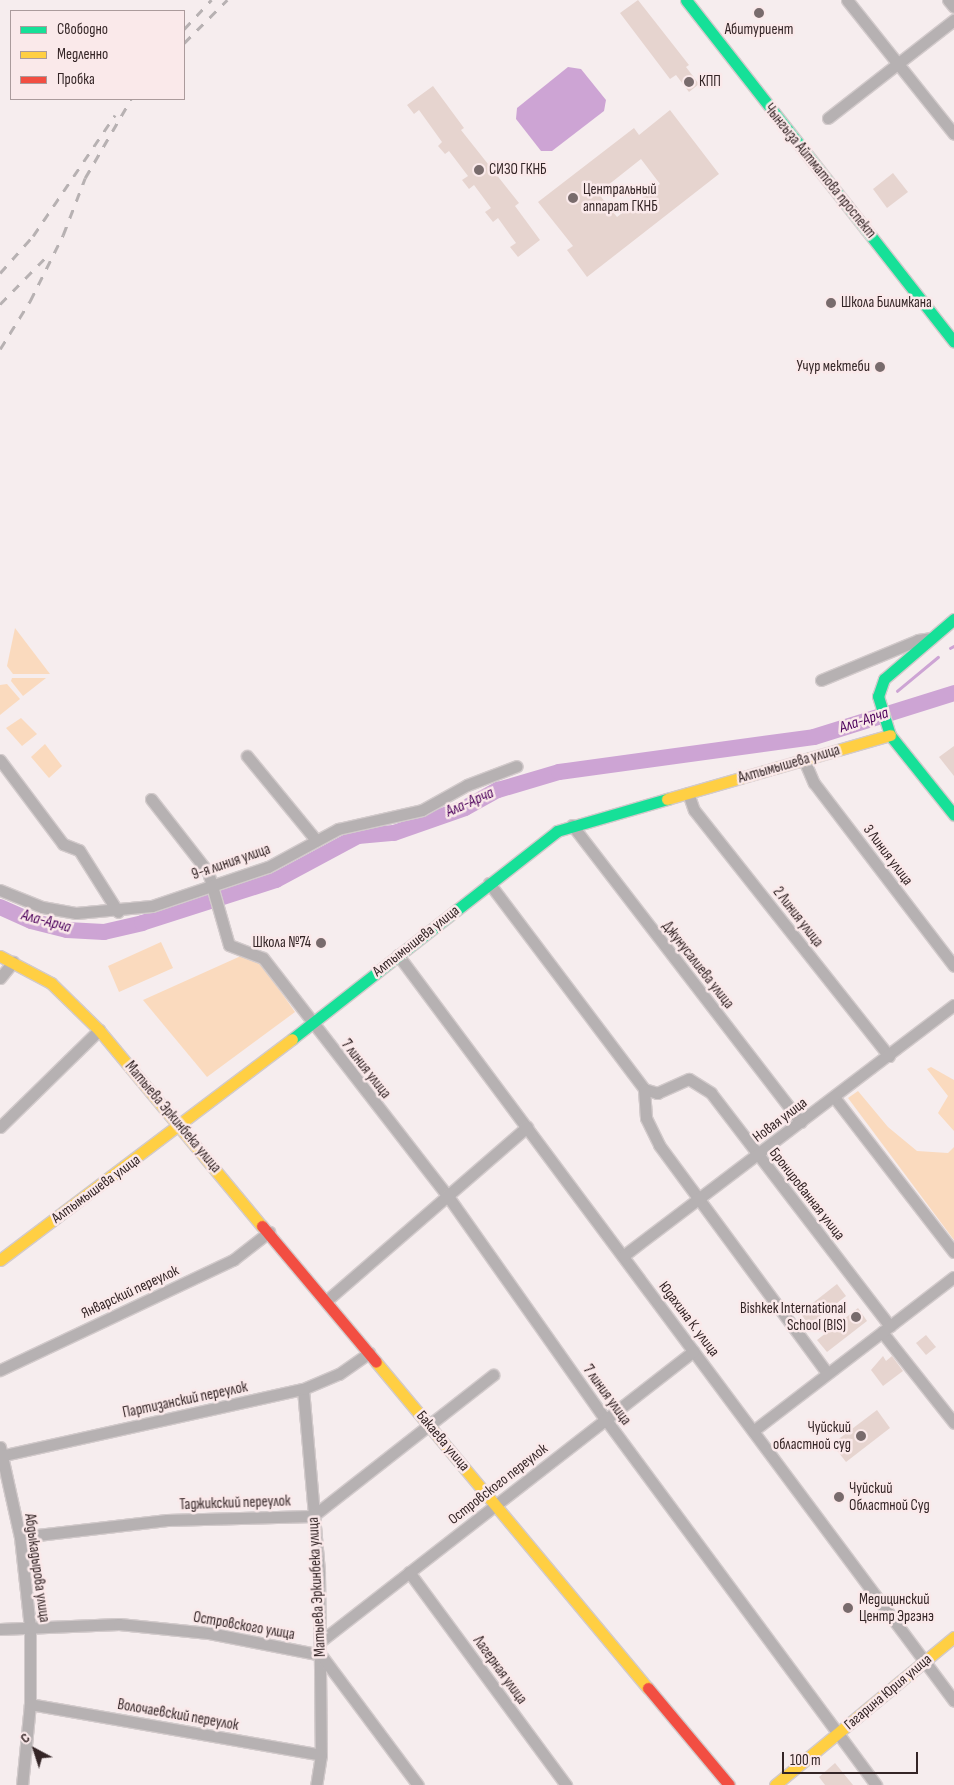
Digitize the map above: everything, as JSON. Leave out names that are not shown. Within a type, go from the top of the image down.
[{"type":"main road","name":"Чынгыза Айтматова проспект","points":[[686,0],[954,342]]},
{"type":"main road","points":[[954,619],[933,639],[884,678],[878,689],[879,704],[888,732],[954,816]]},
{"type":"main road","name":"Алтымышева улица","points":[[0,1260],[182,1126],[546,839],[572,825],[804,760],[888,732]]},
{"type":"main road","name":"Матыева Эркинбека улица","points":[[0,956],[64,993],[99,1030],[182,1126],[326,1301]]},
{"type":"main road","name":"Бакаева улица","points":[[326,1301],[729,1785]]},
{"type":"main road","name":"Гагарина Юрия улица","points":[[775,1785],[954,1637]]},
{"type":"street","points":[[847,0],[954,134]]},
{"type":"street","points":[[948,0],[954,7]]},
{"type":"street","points":[[828,118],[954,20]]},
{"type":"street","points":[[821,680],[918,640],[933,639]]},
{"type":"street","points":[[247,756],[316,840]]},
{"type":"street","points":[[0,760],[63,844],[79,850],[118,912]]},
{"type":"street","name":"3 Линия улица","points":[[804,760],[814,783],[954,966]]},
{"type":"street","name":"9-я линия улица","points":[[0,890],[42,907],[76,912],[118,912],[152,906],[268,867],[316,840],[354,824],[416,812],[480,780],[517,766]]},
{"type":"street","name":"2 Линия улица","points":[[688,793],[694,810],[889,1056]]},
{"type":"street","points":[[151,799],[208,872],[211,886]]},
{"type":"street","name":"Джунусалиева улица","points":[[572,825],[801,1122]]},
{"type":"street","points":[[489,884],[644,1089],[646,1118],[659,1145],[827,1373]]},
{"type":"street","name":"7 линия улица","points":[[211,886],[229,945],[263,958],[312,1024],[447,1195],[606,1420],[836,1735],[876,1785]]},
{"type":"street","name":"Юдахина К. улица","points":[[398,955],[694,1351],[923,1663],[954,1701]]},
{"type":"street","points":[[0,978],[13,962]]},
{"type":"street","name":"Новая улица","points":[[623,1256],[758,1156],[954,1005]]},
{"type":"street","points":[[0,1127],[99,1030]]},
{"type":"street","name":"Бронированная улица","points":[[644,1089],[657,1094],[689,1079],[700,1083],[758,1156],[954,1423]]},
{"type":"street","points":[[834,1097],[954,1252]]},
{"type":"street","points":[[326,1301],[527,1127]]},
{"type":"street","name":"Январский переулок","points":[[0,1370],[233,1260],[269,1232]]},
{"type":"street","points":[[753,1431],[954,1277]]},
{"type":"street","name":"Островского переулок","points":[[321,1641],[694,1351]]},
{"type":"street","name":"Партизанский переулок","points":[[1,1452],[302,1389],[340,1374],[369,1353]]},
{"type":"street","points":[[313,1516],[493,1375]]},
{"type":"street","name":"Матыева Эркинбека улица","points":[[302,1389],[321,1641],[321,1755],[316,1785]]},
{"type":"street","name":"Абдыкадырова улица","points":[[1,1452],[20,1537],[30,1628],[30,1704],[22,1785]]},
{"type":"street","name":"Таджикский переулок","points":[[20,1537],[167,1520],[313,1516]]},
{"type":"street","name":"Лагерная улица","points":[[409,1572],[566,1785]]},
{"type":"street","name":"Островского улица","points":[[0,1629],[119,1624],[200,1632],[321,1655]]},
{"type":"street","points":[[321,1655],[418,1785]]},
{"type":"street","name":"Волочаевский переулок","points":[[30,1704],[321,1755]]},
{"type":"shaded area","points":[[568,67],[581,69],[606,100],[604,111],[552,151],[541,151],[516,119],[517,108]]},
{"type":"shaded area","points":[[15,628],[50,674],[13,674],[7,666]]},
{"type":"shaded area","points":[[12,678],[46,678],[23,696],[11,681]]},
{"type":"shaded area","points":[[7,684],[20,699],[0,715],[0,685]]},
{"type":"shaded area","points":[[21,718],[37,734],[22,746],[6,728]]},
{"type":"shaded area","points":[[45,744],[62,766],[49,778],[31,757]]},
{"type":"shaded area","points":[[161,942],[173,968],[119,992],[108,966]]},
{"type":"shaded area","points":[[252,951],[295,1012],[207,1077],[143,1000]]},
{"type":"shaded area","points":[[931,1067],[954,1080],[954,1131],[938,1113],[948,1096],[927,1069]]},
{"type":"shaded area","points":[[858,1091],[888,1127],[917,1151],[948,1153],[954,1147],[954,1240],[848,1098]]},
{"type":"building","points":[[638,0],[689,65],[686,67],[699,84],[689,92],[676,75],[670,79],[620,13]]},
{"type":"building","name":"СИЗО ГКНБ","points":[[433,86],[464,128],[461,130],[519,203],[515,206],[540,240],[518,257],[510,247],[516,243],[498,218],[493,222],[485,212],[491,208],[474,185],[469,189],[462,180],[468,176],[449,151],[445,154],[438,146],[442,142],[419,110],[414,114],[407,105]]},
{"type":"building","name":"Центральный аппарат ГКНБ","points":[[670,110],[719,174],[587,277],[567,250],[573,246],[538,202],[634,128],[639,135]],"holes":[[[641,159],[660,184],[617,217],[598,193]]]},
{"type":"building","points":[[893,173],[908,192],[887,208],[873,189]]},
{"type":"building","points":[[954,746],[954,776],[939,757]]},
{"type":"building","points":[[837,1284],[846,1296],[809,1325],[800,1313]]},
{"type":"building","points":[[858,1308],[867,1321],[827,1352],[817,1340]]},
{"type":"building","points":[[926,1335],[936,1347],[926,1355],[916,1343]]},
{"type":"building","points":[[883,1356],[886,1361],[892,1356],[903,1371],[883,1386],[871,1370]]},
{"type":"building","name":"Чуйский областной суд","points":[[877,1410],[890,1428],[846,1462],[832,1444]]},
{"type":"building","points":[[835,1763],[853,1785],[825,1785],[819,1777]]},
{"type":"waterway","points":[[950,648],[954,646]]},
{"type":"waterway","points":[[897,691],[938,657]]},
{"type":"waterway","name":"Ала-Арча","points":[[0,907],[31,921],[67,930],[104,932],[142,923],[276,880],[358,836],[394,833],[465,808],[498,790],[559,772],[814,737],[954,693]]},
{"type":"railway","points":[[185,28],[211,0]]},
{"type":"railway","points":[[185,42],[227,0]]},
{"type":"railway","points":[[0,349],[30,301],[63,235],[85,178],[130,100]]},
{"type":"railway","points":[[0,273],[33,236],[115,115]]},
{"type":"railway","points":[[0,304],[47,256]]},
{"type":"traffic: fast","points":[[686,0],[954,342]]},
{"type":"traffic: fast","points":[[954,619],[884,679],[878,696],[890,735],[954,815]]},
{"type":"traffic: fast","points":[[292,1039],[557,831],[667,799]]},
{"type":"traffic: slow","points":[[667,799],[890,735]]},
{"type":"traffic: slow","points":[[0,956],[51,983],[99,1030],[262,1226]]},
{"type":"traffic: slow","points":[[0,1260],[292,1039]]},
{"type":"traffic: slow","points":[[376,1362],[648,1688]]},
{"type":"traffic: slow","points":[[775,1785],[954,1637]]},
{"type":"traffic: jam","points":[[262,1226],[376,1362]]},
{"type":"traffic: jam","points":[[648,1688],[729,1785]]},
{"type":"place","name":"Абитуриент","points":[[759,13]]},
{"type":"place","name":"КПП","points":[[689,82]]},
{"type":"place","name":"СИЗО ГКНБ","points":[[479,170]]},
{"type":"place","name":"Центральный аппарат ГКНБ","points":[[573,198]]},
{"type":"place","name":"Школа Билимкана","points":[[831,303]]},
{"type":"place","name":"Учур мектеби","points":[[880,367]]},
{"type":"place","name":"Школа №74","points":[[321,943]]},
{"type":"place","name":"Bishkek International School (BIS)","points":[[856,1317]]},
{"type":"place","name":"Чуйский областной суд","points":[[861,1436]]},
{"type":"place","name":"Чуйский Областной Суд","points":[[839,1497]]},
{"type":"place","name":"Медицинский Центр Эргэнэ","points":[[848,1608]]}]
